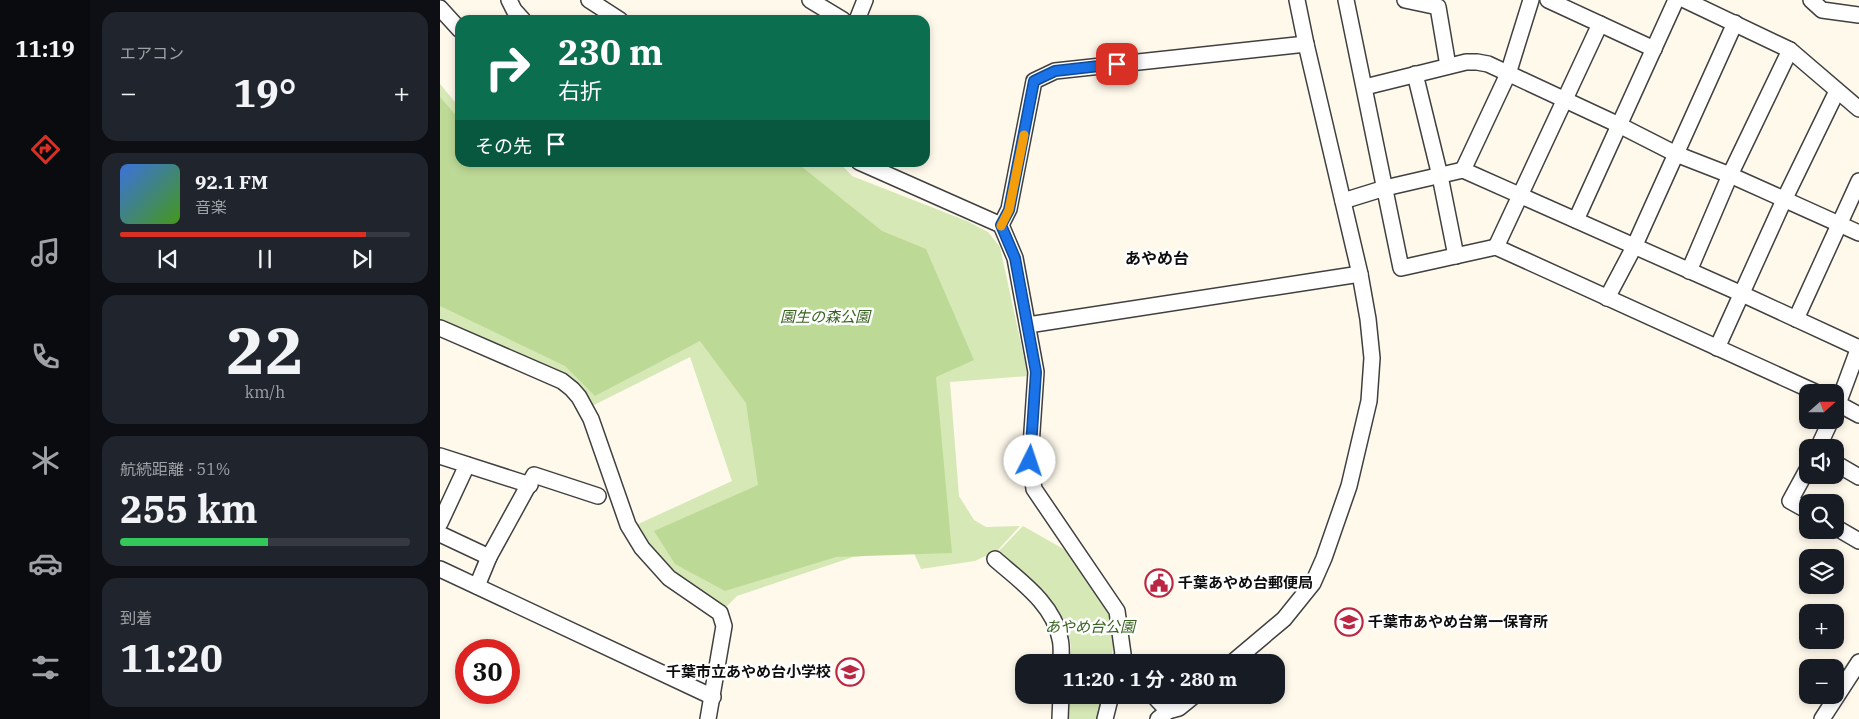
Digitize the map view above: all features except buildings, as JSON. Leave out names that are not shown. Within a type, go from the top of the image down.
[{"type":"street","points":[[509,0],[518,15]]},
{"type":"street","points":[[589,0],[612,15]]},
{"type":"street","points":[[810,0],[834,15]]},
{"type":"street","points":[[859,15],[865,0]]},
{"type":"street","points":[[1242,654],[1284,619],[1313,583],[1324,558],[1349,486],[1369,402],[1371,367],[1368,319],[1360,274],[1297,0]]},
{"type":"street","points":[[1346,0],[1402,268],[1496,247],[1799,385]]},
{"type":"street","points":[[1405,0],[1438,7],[1448,66]]},
{"type":"street","points":[[1463,170],[1508,74],[1532,0]]},
{"type":"street","points":[[1548,0],[1654,49]]},
{"type":"street","points":[[1576,220],[1676,0]]},
{"type":"street","points":[[1685,0],[1790,50],[1859,109]]},
{"type":"street","points":[[1811,0],[1822,10],[1859,15]]},
{"type":"street","points":[[440,8],[455,24]]},
{"type":"street","points":[[1608,298],[1634,247],[1735,23]]},
{"type":"street","points":[[1496,247],[1600,24]]},
{"type":"street","points":[[1001,225],[1009,210],[1034,81],[1055,71],[1306,44]]},
{"type":"street","points":[[1689,271],[1730,175],[1790,50]]},
{"type":"street","points":[[1365,87],[1466,62],[1488,64],[1619,125],[1676,154],[1730,175],[1859,233]]},
{"type":"street","points":[[1415,74],[1440,176],[1456,256]]},
{"type":"street","points":[[1717,348],[1784,200],[1837,91]]},
{"type":"street","points":[[869,167],[1001,225],[1015,258],[1036,372],[1030,461],[1034,489],[1117,611],[1122,654]]},
{"type":"street","points":[[1343,201],[1385,188],[1463,170],[1859,347],[1844,385]]},
{"type":"street","points":[[1796,319],[1859,181]]},
{"type":"street","points":[[1028,325],[1360,274]]},
{"type":"street","points":[[440,328],[562,381],[579,397],[591,419],[628,526],[642,548],[669,578],[720,613],[724,626],[708,719]]},
{"type":"street","points":[[1844,409],[1859,415]]},
{"type":"street","points":[[440,456],[530,485]]},
{"type":"street","points":[[440,523],[467,465]]},
{"type":"street","points":[[1844,468],[1859,477]]},
{"type":"street","points":[[476,586],[489,557],[534,475],[598,496]]},
{"type":"street","points":[[1799,484],[1790,500],[1799,506]]},
{"type":"street","points":[[1844,532],[1859,541]]},
{"type":"street","points":[[440,534],[489,557]]},
{"type":"street","points":[[994,559],[1037,595],[1056,624],[1060,640],[1061,654]]},
{"type":"street","points":[[440,569],[713,697]]},
{"type":"street","points":[[1822,719],[1859,662]]},
{"type":"street","points":[[1060,719],[1061,704]]},
{"type":"street","points":[[1105,719],[1109,704]]},
{"type":"street","points":[[1163,715],[1184,704]]},
{"type":"green space","name":"園生の森公園","points":[[440,84],[455,102],[455,167],[844,167],[852,176],[967,221],[988,232],[1000,247],[1028,376],[950,382],[959,496],[974,520],[986,527],[1020,526],[998,550],[975,561],[921,569],[913,551],[853,557],[737,596],[724,609],[677,575],[649,547],[636,525],[732,481],[690,357],[592,406],[585,392],[561,372],[440,320]]},
{"type":"green space","name":"園生の森公園","points":[[440,97],[455,114],[455,167],[802,167],[882,231],[926,249],[974,360],[936,377],[952,553],[836,557],[725,591],[675,564],[654,531],[758,485],[746,403],[700,341],[595,396],[565,366],[440,306]]},
{"type":"green space","name":"あやめ台公園","points":[[1023,526],[1067,551],[1106,605],[1114,621],[1116,636],[1112,654],[1070,654],[1068,633],[1054,606],[1032,583],[996,554]]},
{"type":"green space","points":[[1064,704],[1100,704],[1097,719],[1063,719]]},
{"type":"slow traffic","points":[[1001,226],[1009,210],[1024,135]]},
{"type":"place","name":"千葉あやめ台郵便局","points":[[1159,583]]},
{"type":"place","name":"千葉市あやめ台第一保育所","points":[[1349,622]]},
{"type":"place","name":"千葉市立あやめ台小学校","points":[[850,672]]},
{"type":"district","name":"あやめ台","points":[[1157,258]]},
{"type":"route","points":[[1030,461],[1036,372],[1015,258],[1001,225],[1009,210],[1034,81],[1055,71],[1117,64]]}]
